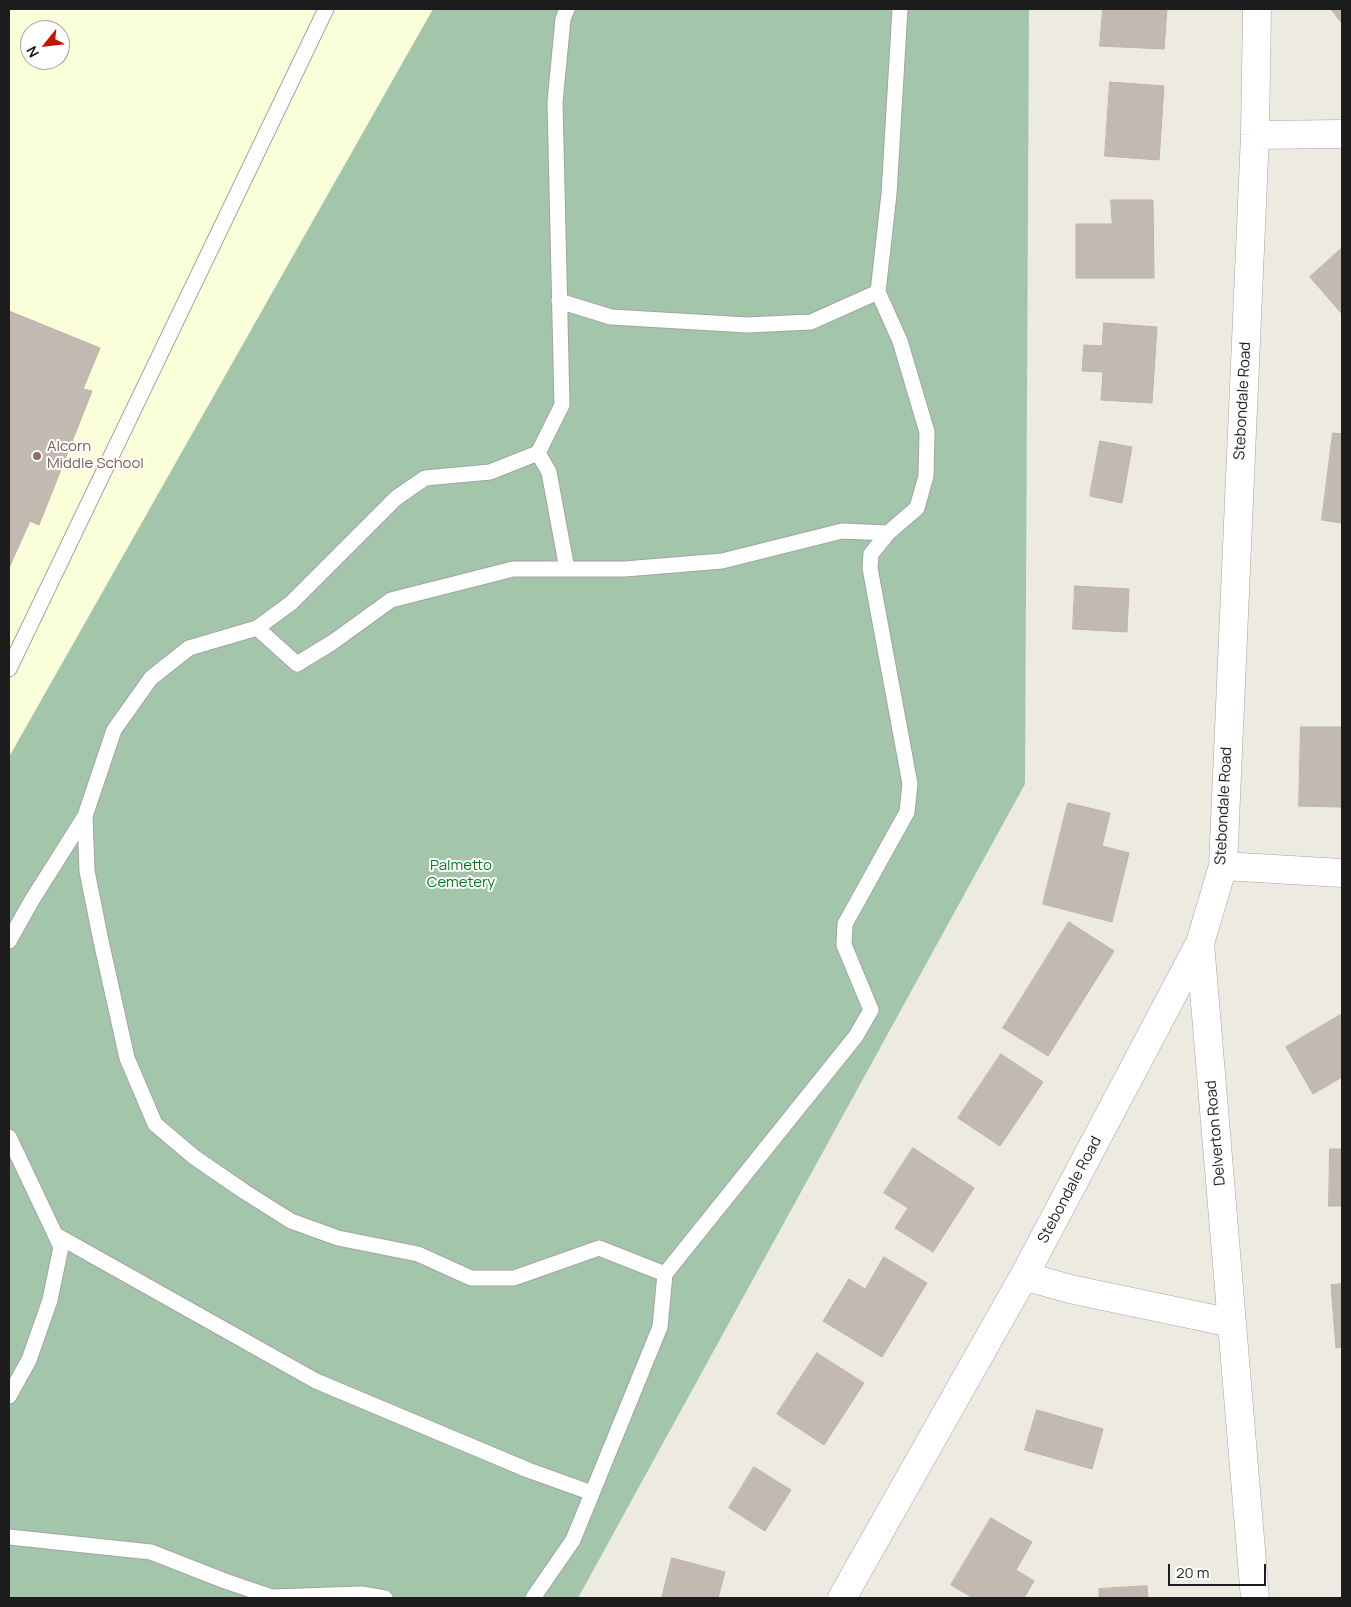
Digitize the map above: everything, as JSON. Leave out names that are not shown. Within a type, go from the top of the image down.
[{"type":"street","name":"Stebondale Road","points":[[842,1598],[1024,1276],[1200,943],[1223,866],[1255,136],[1258,9]]},
{"type":"street","points":[[1255,136],[1342,134]]},
{"type":"street","points":[[1223,866],[1342,873]]},
{"type":"street","name":"Delverton Road","points":[[1200,943],[1255,1598]]},
{"type":"street","points":[[1024,1276],[1070,1289],[1232,1323]]},
{"type":"lane","points":[[9,669],[326,9]]},
{"type":"lane","points":[[9,941],[32,900],[85,816],[114,730],[151,678],[189,648],[257,628],[291,603],[396,498],[425,478],[490,472],[538,453],[562,405],[555,102],[563,19],[567,9]]},
{"type":"lane","points":[[533,1598],[573,1540],[660,1327],[665,1274],[856,1036],[871,1010],[844,945],[845,924],[908,812],[910,784],[870,568],[871,554],[888,533],[917,508],[926,476],[927,432],[900,341],[878,292],[889,194],[900,9]]},
{"type":"lane","points":[[560,300],[611,317],[746,325],[811,322],[878,292]]},
{"type":"lane","points":[[538,453],[549,472],[567,569]]},
{"type":"lane","points":[[257,628],[297,664],[333,642],[391,600],[513,569],[625,569],[722,561],[842,531],[888,533]]},
{"type":"lane","points":[[85,816],[87,871],[127,1058],[155,1124],[194,1157],[291,1221],[338,1238],[418,1254],[471,1278],[514,1278],[599,1248],[665,1274]]},
{"type":"lane","points":[[9,1137],[61,1247],[50,1300],[29,1360],[9,1396]]},
{"type":"lane","points":[[56,1235],[316,1381],[528,1470],[592,1493]]},
{"type":"lane","points":[[9,1537],[151,1552],[272,1597],[361,1594],[385,1598]]},
{"type":"shaded area","points":[[9,9],[433,9],[9,757]]},
{"type":"green space","name":"Palmetto Cemetery","points":[[433,9],[1029,9],[1025,784],[578,1598],[9,1598],[9,757]]},
{"type":"building","points":[[1103,9],[1167,9],[1164,49],[1100,46]]},
{"type":"building","points":[[1331,9],[1342,9],[1342,23]]},
{"type":"building","points":[[1110,82],[1164,86],[1159,160],[1105,156]]},
{"type":"building","points":[[1111,200],[1153,200],[1154,278],[1076,278],[1076,224],[1112,224]]},
{"type":"building","points":[[1342,248],[1342,314],[1310,277]]},
{"type":"building","name":"Alcorn Middle School","points":[[9,311],[100,348],[83,389],[92,391],[39,525],[30,521],[9,568]]},
{"type":"building","points":[[1104,323],[1157,327],[1152,403],[1101,400],[1103,372],[1082,371],[1084,345],[1102,346]]},
{"type":"building","points":[[1333,433],[1342,434],[1342,523],[1322,520]]},
{"type":"building","points":[[1100,441],[1132,447],[1122,503],[1090,496]]},
{"type":"building","points":[[1075,586],[1129,589],[1127,632],[1073,629]]},
{"type":"building","points":[[1301,727],[1342,727],[1342,807],[1299,806]]},
{"type":"building","points":[[1068,803],[1110,813],[1102,846],[1129,853],[1112,922],[1043,904]]},
{"type":"building","points":[[1069,922],[1114,951],[1048,1056],[1003,1028]]},
{"type":"building","points":[[1342,1014],[1342,1077],[1313,1094],[1286,1047]]},
{"type":"building","points":[[1001,1054],[1043,1082],[1000,1146],[958,1118]]},
{"type":"building","points":[[913,1148],[974,1188],[933,1252],[895,1228],[908,1208],[884,1193]]},
{"type":"building","points":[[1330,1149],[1342,1149],[1342,1206],[1329,1206]]},
{"type":"building","points":[[884,1257],[927,1283],[882,1357],[823,1321],[849,1279],[865,1289]]},
{"type":"building","points":[[1342,1284],[1342,1347],[1336,1348],[1331,1285]]},
{"type":"building","points":[[817,1353],[864,1383],[824,1445],[777,1414]]},
{"type":"building","points":[[1037,1410],[1103,1429],[1092,1469],[1025,1450]]},
{"type":"building","points":[[754,1467],[791,1490],[765,1531],[729,1508]]},
{"type":"building","points":[[991,1518],[1032,1542],[1016,1570],[1034,1581],[1024,1598],[973,1598],[951,1585]]},
{"type":"building","points":[[672,1558],[725,1572],[718,1598],[662,1598]]},
{"type":"building","points":[[1147,1586],[1148,1598],[1099,1598],[1099,1589]]},
{"type":"place","name":"Alcorn Middle School","points":[[37,456]]}]
